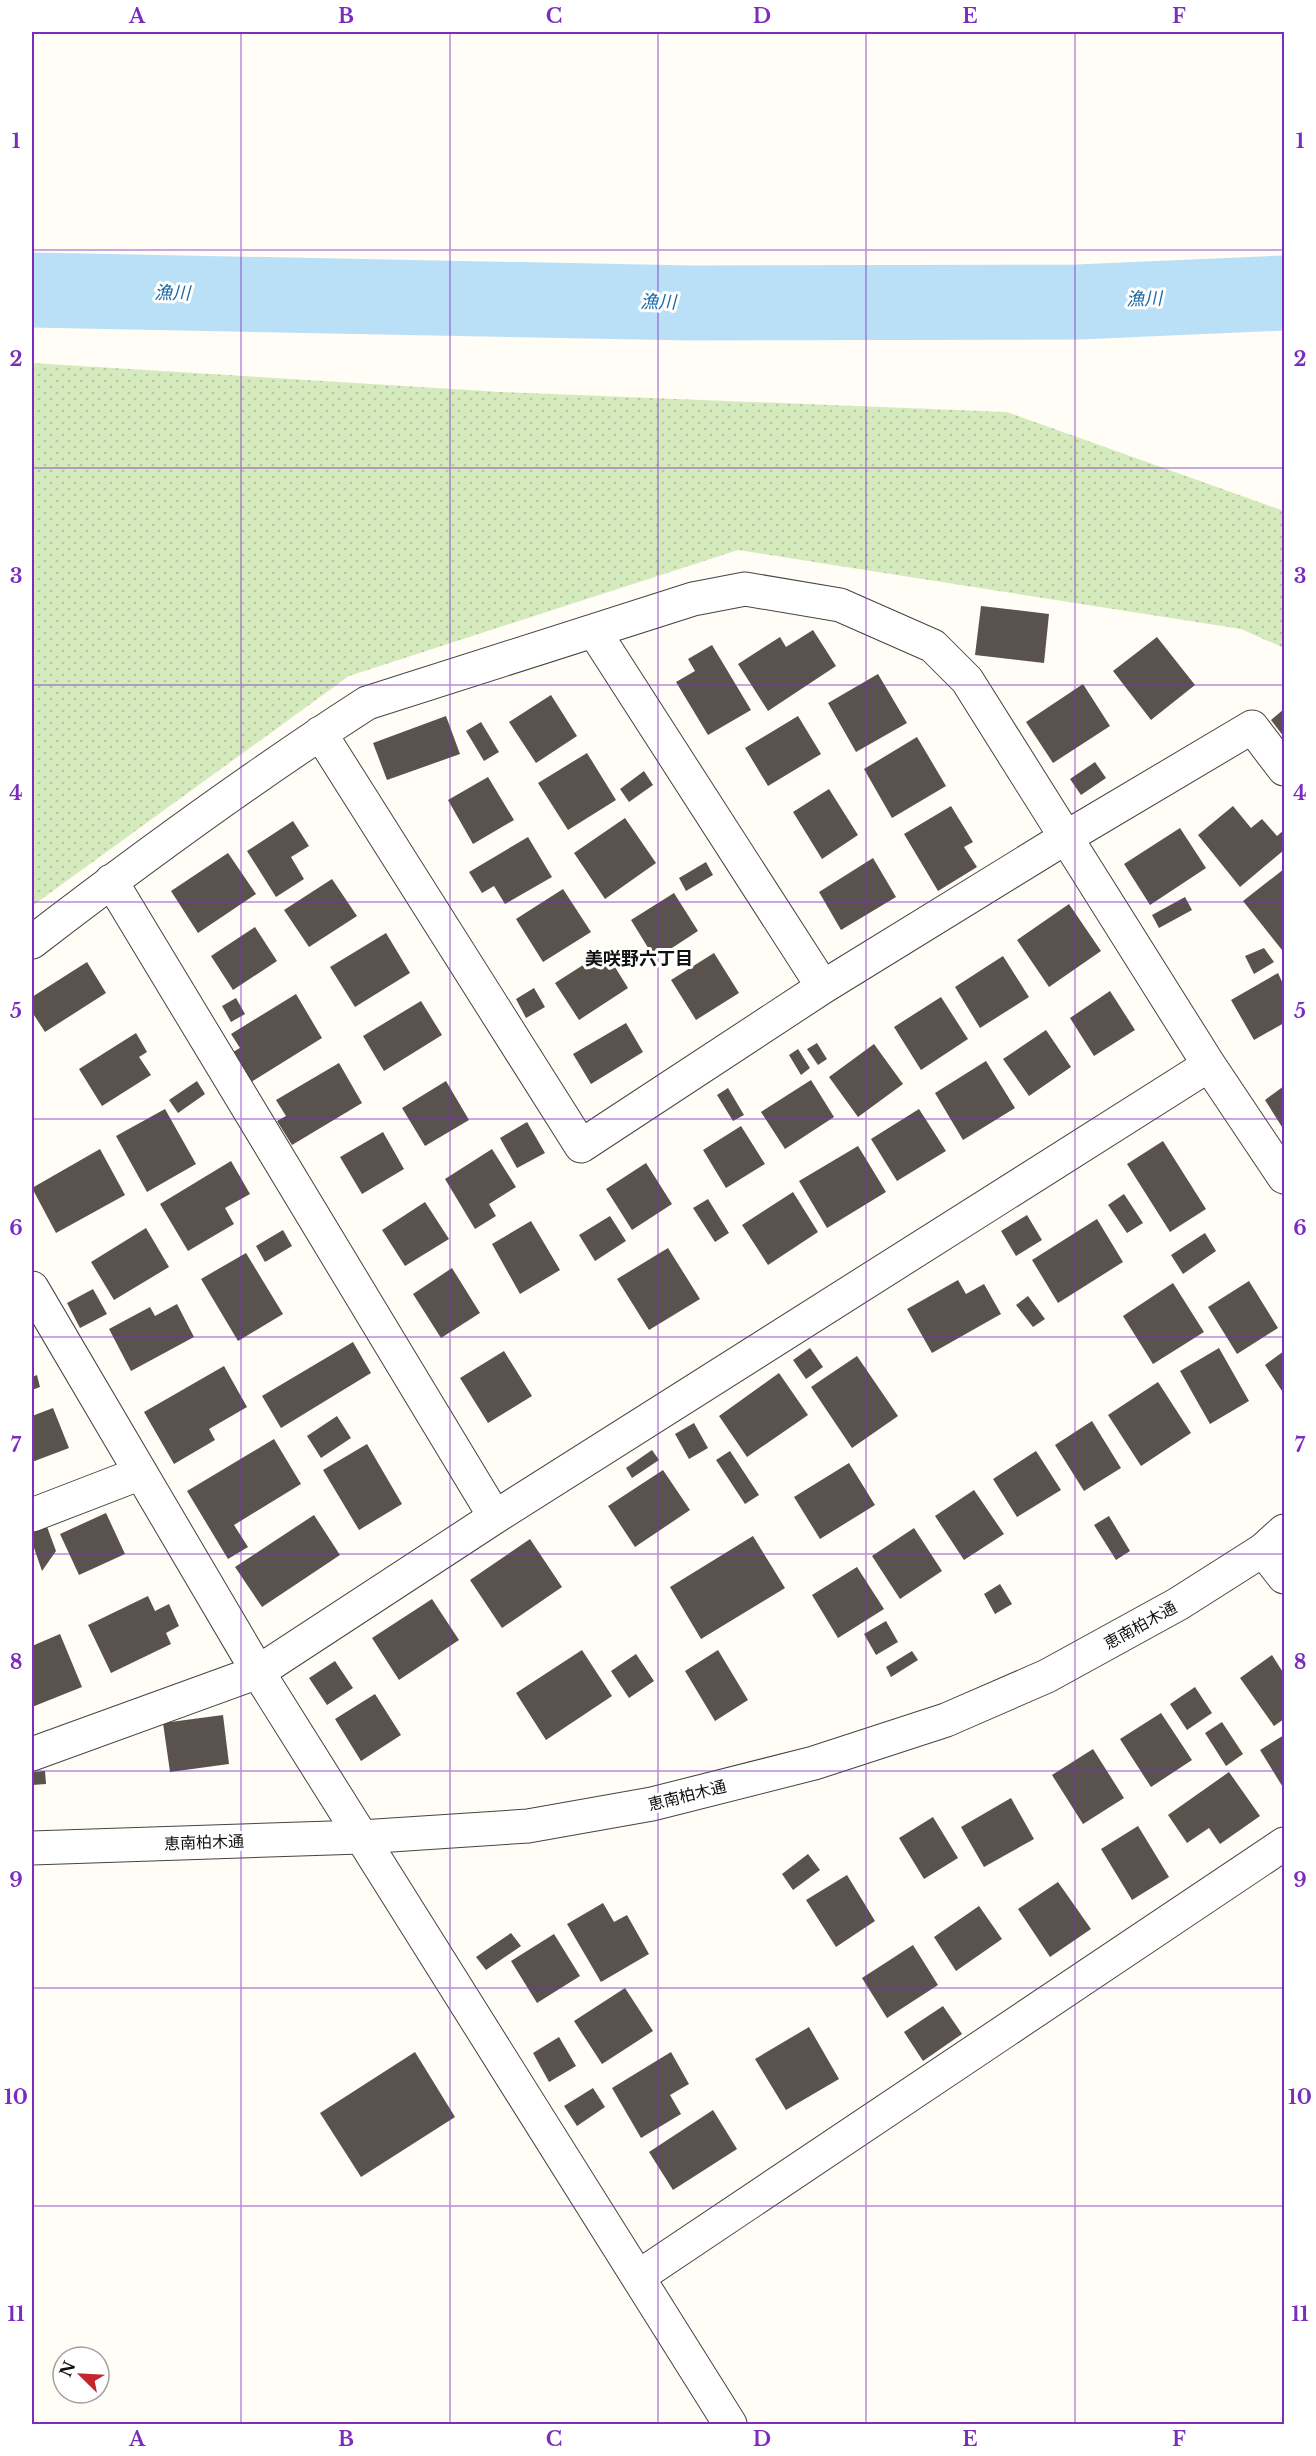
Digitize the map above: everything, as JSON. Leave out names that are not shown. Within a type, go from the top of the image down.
[{"type":"street","points":[[32,942],[111,881],[320,733],[368,703],[693,599],[745,590],[796,596],[840,605],[933,646],[967,680],[1209,1065],[1284,1177]]},
{"type":"street","points":[[594,631],[823,987]]},
{"type":"street","points":[[320,733],[581,1146],[823,987],[1065,838],[1252,727],[1284,770]]},
{"type":"street","points":[[111,881],[495,1517]]},
{"type":"street","points":[[32,1754],[258,1672],[495,1517],[1209,1065]]},
{"type":"street","points":[[32,1288],[258,1672],[730,2424]]},
{"type":"street","points":[[32,1515],[141,1473]]},
{"type":"street","points":[[1274,1541],[1284,1577]]},
{"type":"street","name":"恵南柏木通","points":[[32,1848],[362,1837],[528,1826],[652,1804],[814,1763],[946,1720],[1047,1676],[1178,1604],[1274,1541]]},
{"type":"street","points":[[638,2277],[1284,1844]]},
{"type":"green space","points":[[32,363],[501,392],[1007,412],[1284,511],[1284,648],[1241,629],[738,550],[349,676],[32,906]]},
{"type":"building","points":[[981,606],[1049,614],[1044,663],[975,655]]},
{"type":"building","points":[[813,630],[836,666],[768,711],[738,664],[780,637],[786,647]]},
{"type":"building","points":[[1157,637],[1195,685],[1151,720],[1113,671]]},
{"type":"building","points":[[712,645],[751,710],[708,735],[676,682],[695,671],[688,659]]},
{"type":"building","points":[[878,674],[907,723],[856,752],[828,703]]},
{"type":"building","points":[[1083,684],[1110,726],[1053,763],[1026,722]]},
{"type":"building","points":[[551,695],[577,736],[536,763],[509,722]]},
{"type":"building","points":[[1284,709],[1284,737],[1271,720]]},
{"type":"building","points":[[446,716],[460,754],[387,780],[373,743]]},
{"type":"building","points":[[798,716],[821,754],[768,786],[745,748]]},
{"type":"building","points":[[481,722],[499,752],[484,761],[466,731]]},
{"type":"building","points":[[917,737],[946,786],[892,818],[864,769]]},
{"type":"building","points":[[587,753],[616,800],[568,830],[538,783]]},
{"type":"building","points":[[1095,762],[1106,778],[1081,795],[1070,779]]},
{"type":"building","points":[[644,771],[653,785],[629,802],[620,789]]},
{"type":"building","points":[[488,777],[514,820],[473,844],[448,800]]},
{"type":"building","points":[[829,789],[858,835],[822,859],[793,812]]},
{"type":"building","points":[[951,806],[973,842],[964,847],[977,867],[938,891],[904,834]]},
{"type":"building","points":[[1233,806],[1251,828],[1262,819],[1277,836],[1284,830],[1284,850],[1240,887],[1198,835]]},
{"type":"building","points":[[625,818],[656,863],[605,899],[574,853]]},
{"type":"building","points":[[293,821],[309,846],[291,857],[304,879],[276,897],[247,851]]},
{"type":"building","points":[[1180,828],[1206,868],[1150,905],[1124,864]]},
{"type":"building","points":[[528,837],[552,877],[505,904],[494,886],[482,893],[469,872]]},
{"type":"building","points":[[228,853],[256,894],[198,933],[171,891]]},
{"type":"building","points":[[873,858],[896,897],[841,930],[819,892]]},
{"type":"building","points":[[706,862],[713,875],[686,891],[679,878]]},
{"type":"building","points":[[1284,869],[1284,949],[1282,950],[1243,901]]},
{"type":"building","points":[[332,879],[357,916],[309,947],[284,910]]},
{"type":"building","points":[[563,889],[591,932],[543,962],[516,919]]},
{"type":"building","points":[[674,893],[698,931],[655,959],[631,920]]},
{"type":"building","points":[[1185,897],[1192,910],[1159,928],[1152,915]]},
{"type":"building","points":[[1069,904],[1101,951],[1049,987],[1017,940]]},
{"type":"building","points":[[255,927],[277,961],[233,990],[211,956]]},
{"type":"building","points":[[386,933],[410,973],[355,1007],[330,967]]},
{"type":"building","points":[[1264,948],[1274,962],[1254,974],[1245,956]]},
{"type":"building","points":[[605,951],[628,988],[579,1020],[555,983]]},
{"type":"building","points":[[714,953],[739,993],[696,1020],[671,980]]},
{"type":"building","points":[[1003,956],[1029,997],[980,1028],[955,987]]},
{"type":"building","points":[[87,962],[106,993],[45,1032],[32,1012],[32,997]]},
{"type":"building","points":[[1278,973],[1284,986],[1284,1023],[1254,1040],[1231,1000]]},
{"type":"building","points":[[534,988],[545,1007],[526,1018],[516,999]]},
{"type":"building","points":[[1110,991],[1135,1030],[1094,1056],[1070,1018]]},
{"type":"building","points":[[296,994],[322,1038],[251,1082],[233,1052],[240,1048],[231,1034]]},
{"type":"building","points":[[941,997],[968,1039],[921,1070],[894,1027]]},
{"type":"building","points":[[236,998],[245,1014],[231,1022],[222,1006]]},
{"type":"building","points":[[421,1001],[442,1035],[384,1071],[363,1036]]},
{"type":"building","points":[[626,1023],[643,1052],[591,1084],[573,1054]]},
{"type":"building","points":[[1046,1030],[1071,1067],[1029,1096],[1003,1059]]},
{"type":"building","points":[[136,1033],[147,1052],[139,1057],[151,1075],[102,1106],[79,1069]]},
{"type":"building","points":[[817,1043],[827,1059],[818,1065],[807,1049]]},
{"type":"building","points":[[874,1044],[903,1084],[858,1117],[829,1077]]},
{"type":"building","points":[[798,1049],[810,1068],[801,1075],[789,1055]]},
{"type":"building","points":[[986,1061],[1015,1108],[963,1140],[935,1093]]},
{"type":"building","points":[[339,1063],[362,1103],[292,1145],[277,1121],[286,1116],[276,1100]]},
{"type":"building","points":[[811,1080],[834,1117],[785,1149],[761,1112]]},
{"type":"building","points":[[197,1081],[205,1094],[178,1113],[169,1100]]},
{"type":"building","points":[[446,1081],[469,1120],[425,1146],[402,1108]]},
{"type":"building","points":[[1284,1086],[1284,1125],[1282,1127],[1265,1100]]},
{"type":"building","points":[[728,1088],[744,1115],[733,1121],[717,1095]]},
{"type":"building","points":[[165,1109],[196,1164],[147,1192],[116,1136]]},
{"type":"building","points":[[919,1109],[946,1151],[897,1181],[871,1139]]},
{"type":"building","points":[[527,1122],[545,1153],[517,1168],[500,1138]]},
{"type":"building","points":[[741,1126],[765,1164],[726,1188],[703,1150]]},
{"type":"building","points":[[383,1132],[404,1169],[362,1194],[340,1157]]},
{"type":"building","points":[[1163,1141],[1206,1209],[1170,1232],[1127,1164]]},
{"type":"building","points":[[858,1146],[886,1192],[827,1228],[799,1181]]},
{"type":"building","points":[[100,1149],[125,1195],[56,1233],[32,1188]]},
{"type":"building","points":[[492,1149],[516,1187],[489,1204],[496,1216],[475,1229],[445,1179]]},
{"type":"building","points":[[231,1161],[250,1194],[225,1208],[234,1224],[188,1251],[160,1204]]},
{"type":"building","points":[[646,1163],[672,1204],[632,1230],[606,1189]]},
{"type":"building","points":[[793,1192],[818,1232],[768,1265],[742,1225]]},
{"type":"building","points":[[1124,1194],[1143,1223],[1127,1233],[1108,1205]]},
{"type":"building","points":[[708,1199],[729,1233],[715,1242],[693,1208]]},
{"type":"building","points":[[425,1202],[449,1239],[405,1266],[382,1230]]},
{"type":"building","points":[[1027,1215],[1042,1240],[1016,1256],[1001,1231]]},
{"type":"building","points":[[610,1216],[626,1241],[595,1261],[579,1235]]},
{"type":"building","points":[[1097,1219],[1123,1262],[1058,1303],[1032,1260]]},
{"type":"building","points":[[531,1221],[560,1270],[520,1294],[492,1244]]},
{"type":"building","points":[[146,1228],[169,1267],[114,1300],[91,1262]]},
{"type":"building","points":[[283,1230],[292,1246],[265,1262],[256,1246]]},
{"type":"building","points":[[1205,1233],[1216,1251],[1183,1274],[1171,1255]]},
{"type":"building","points":[[668,1248],[700,1299],[649,1330],[617,1279]]},
{"type":"building","points":[[246,1253],[283,1314],[238,1341],[201,1279]]},
{"type":"building","points":[[452,1268],[480,1313],[441,1338],[413,1294]]},
{"type":"building","points":[[958,1280],[966,1294],[984,1284],[1001,1314],[932,1353],[907,1309]]},
{"type":"building","points":[[1249,1281],[1278,1328],[1237,1354],[1208,1307]]},
{"type":"building","points":[[1173,1283],[1204,1332],[1153,1364],[1123,1316]]},
{"type":"building","points":[[93,1289],[107,1314],[80,1328],[67,1303]]},
{"type":"building","points":[[1028,1296],[1045,1319],[1033,1327],[1016,1305]]},
{"type":"building","points":[[177,1304],[194,1337],[131,1371],[109,1329],[150,1307],[155,1316]]},
{"type":"building","points":[[353,1342],[371,1373],[281,1428],[262,1396]]},
{"type":"building","points":[[810,1348],[823,1367],[806,1379],[793,1360]]},
{"type":"building","points":[[1219,1348],[1249,1401],[1210,1424],[1180,1371]]},
{"type":"building","points":[[504,1351],[532,1396],[488,1423],[460,1378]]},
{"type":"building","points":[[1284,1351],[1284,1394],[1265,1365]]},
{"type":"building","points":[[857,1356],[898,1416],[852,1448],[811,1387]]},
{"type":"building","points":[[224,1366],[247,1407],[209,1429],[215,1440],[174,1464],[144,1412]]},
{"type":"building","points":[[779,1373],[808,1415],[747,1457],[719,1416]]},
{"type":"building","points":[[37,1375],[40,1387],[32,1390],[32,1377]]},
{"type":"building","points":[[1158,1382],[1191,1433],[1141,1466],[1108,1415]]},
{"type":"building","points":[[53,1408],[69,1448],[32,1462],[32,1416]]},
{"type":"building","points":[[337,1416],[351,1438],[321,1458],[307,1436]]},
{"type":"building","points":[[1092,1421],[1121,1468],[1084,1491],[1055,1445]]},
{"type":"building","points":[[694,1423],[708,1448],[689,1459],[675,1434]]},
{"type":"building","points":[[274,1439],[301,1484],[234,1525],[248,1547],[228,1559],[187,1491]]},
{"type":"building","points":[[367,1444],[402,1504],[359,1530],[323,1470]]},
{"type":"building","points":[[652,1450],[659,1460],[632,1478],[626,1468]]},
{"type":"building","points":[[730,1451],[759,1495],[745,1504],[716,1460]]},
{"type":"building","points":[[1036,1451],[1061,1490],[1017,1517],[993,1479]]},
{"type":"building","points":[[849,1463],[875,1505],[820,1539],[794,1497]]},
{"type":"building","points":[[663,1470],[690,1510],[635,1547],[608,1506]]},
{"type":"building","points":[[974,1490],[1004,1534],[964,1560],[935,1516]]},
{"type":"building","points":[[106,1513],[125,1554],[79,1575],[60,1534]]},
{"type":"building","points":[[314,1515],[340,1555],[262,1607],[235,1567]]},
{"type":"building","points":[[1109,1516],[1130,1551],[1116,1560],[1094,1525]]},
{"type":"building","points":[[46,1524],[56,1551],[42,1571],[32,1542],[32,1530]]},
{"type":"building","points":[[914,1528],[942,1571],[900,1599],[872,1556]]},
{"type":"building","points":[[753,1536],[785,1588],[701,1639],[670,1587]]},
{"type":"building","points":[[530,1539],[562,1587],[502,1628],[470,1580]]},
{"type":"building","points":[[857,1567],[884,1609],[838,1638],[812,1595]]},
{"type":"building","points":[[1000,1584],[1012,1604],[995,1614],[984,1594]]},
{"type":"building","points":[[148,1596],[155,1611],[169,1604],[179,1626],[166,1633],[171,1644],[111,1673],[88,1625]]},
{"type":"building","points":[[432,1599],[459,1640],[399,1680],[372,1638]]},
{"type":"building","points":[[886,1621],[898,1642],[876,1655],[864,1634]]},
{"type":"building","points":[[60,1634],[82,1687],[32,1707],[32,1646]]},
{"type":"building","points":[[582,1650],[612,1696],[546,1740],[516,1693]]},
{"type":"building","points":[[718,1650],[748,1700],[715,1721],[685,1671]]},
{"type":"building","points":[[912,1651],[918,1660],[891,1677],[886,1667]]},
{"type":"building","points":[[636,1654],[654,1681],[629,1698],[611,1671]]},
{"type":"building","points":[[1272,1655],[1284,1674],[1284,1719],[1274,1726],[1240,1678]]},
{"type":"building","points":[[335,1661],[353,1688],[327,1705],[309,1678]]},
{"type":"building","points":[[1195,1687],[1212,1713],[1187,1730],[1170,1704]]},
{"type":"building","points":[[375,1694],[401,1735],[361,1761],[335,1719]]},
{"type":"building","points":[[1161,1713],[1192,1760],[1151,1787],[1120,1739]]},
{"type":"building","points":[[223,1715],[229,1764],[170,1772],[163,1723]]},
{"type":"building","points":[[1222,1722],[1243,1754],[1226,1766],[1205,1733]]},
{"type":"building","points":[[1284,1735],[1284,1789],[1260,1750]]},
{"type":"building","points":[[1093,1749],[1124,1798],[1083,1824],[1052,1775]]},
{"type":"building","points":[[45,1771],[46,1784],[32,1785],[32,1772]]},
{"type":"building","points":[[1229,1772],[1260,1816],[1220,1844],[1209,1828],[1187,1843],[1168,1815]]},
{"type":"building","points":[[1011,1798],[1034,1839],[984,1867],[961,1827]]},
{"type":"building","points":[[933,1817],[958,1858],[924,1879],[899,1838]]},
{"type":"building","points":[[1138,1826],[1169,1877],[1132,1900],[1101,1849]]},
{"type":"building","points":[[808,1854],[820,1870],[793,1890],[782,1874]]},
{"type":"building","points":[[847,1875],[875,1921],[836,1947],[806,1900]]},
{"type":"building","points":[[1058,1882],[1091,1929],[1050,1957],[1018,1909]]},
{"type":"building","points":[[603,1903],[614,1922],[627,1915],[649,1954],[601,1982],[567,1924]]},
{"type":"building","points":[[979,1906],[1002,1939],[956,1971],[934,1937]]},
{"type":"building","points":[[511,1933],[521,1946],[486,1970],[476,1957]]},
{"type":"building","points":[[554,1934],[580,1976],[537,2003],[511,1961]]},
{"type":"building","points":[[913,1945],[938,1985],[887,2018],[862,1978]]},
{"type":"building","points":[[625,1988],[653,2031],[602,2064],[574,2021]]},
{"type":"building","points":[[943,2006],[962,2034],[923,2061],[904,2032]]},
{"type":"building","points":[[809,2027],[839,2079],[786,2110],[755,2059]]},
{"type":"building","points":[[559,2037],[576,2066],[549,2082],[533,2053]]},
{"type":"building","points":[[415,2052],[455,2117],[361,2177],[320,2113]]},
{"type":"building","points":[[671,2052],[689,2084],[670,2095],[681,2114],[641,2138],[612,2088]]},
{"type":"building","points":[[593,2088],[605,2107],[577,2126],[564,2106]]},
{"type":"building","points":[[713,2110],[737,2149],[673,2190],[649,2152]]},
{"type":"waterway","name":"漁川","points":[[32,290],[692,303],[1078,302],[1284,293]]},
{"type":"district","name":"美咲野六丁目","points":[[639,959]]}]
